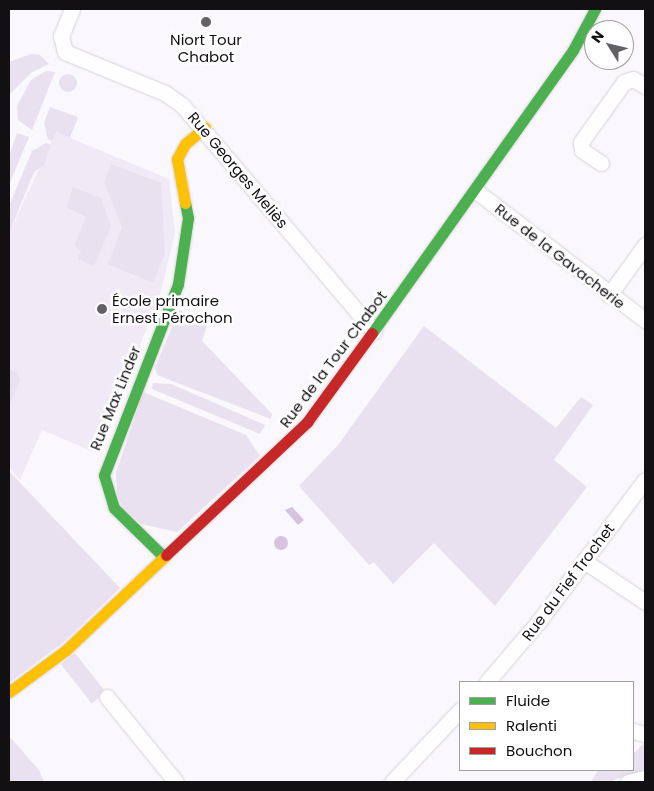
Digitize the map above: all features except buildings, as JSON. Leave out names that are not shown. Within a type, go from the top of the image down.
[{"type":"street","name":"Rue Georges Meliès","points":[[72,9],[61,36],[62,48],[68,54],[164,93],[205,127],[374,330]]},
{"type":"street","name":"Rue de la Tour Chabot","points":[[9,692],[66,650],[163,556],[286,445],[374,330],[476,191],[573,50],[595,9]]},
{"type":"street","points":[[601,163],[582,150],[581,142],[624,82],[633,79],[645,86]]},
{"type":"street","name":"Rue Max Linder","points":[[163,556],[114,508],[105,487],[105,469],[178,284],[188,218],[177,160],[185,144],[205,127]]},
{"type":"street","name":"Rue de la Gavacherie","points":[[476,191],[609,295],[645,320]]},
{"type":"street","points":[[609,295],[645,245]]},
{"type":"street","name":"Rue du Fief Trochet","points":[[488,681],[584,561],[645,480]]},
{"type":"street","points":[[584,561],[645,602]]},
{"type":"street","points":[[107,697],[176,782]]},
{"type":"street","points":[[392,782],[459,711]]},
{"type":"street","points":[[628,782],[645,778]]},
{"type":"shaded area","points":[[31,54],[40,55],[49,64],[32,72],[9,95],[9,62]]},
{"type":"shaded area","points":[[46,71],[55,72],[32,130],[18,120],[17,106],[31,80]]},
{"type":"shaded area","points":[[68,74],[74,77],[77,83],[74,89],[68,92],[62,89],[59,83],[62,77]]},
{"type":"shaded area","points":[[50,107],[78,117],[70,138],[56,132],[52,141],[48,139],[44,123]]},
{"type":"shaded area","name":"École primaire Ernest Pérochon","points":[[56,132],[169,179],[175,233],[159,299],[135,357],[125,360],[116,382],[121,385],[94,452],[42,430],[20,480],[9,467],[9,233]]},
{"type":"shaded area","points":[[17,133],[29,137],[9,185],[9,156]]},
{"type":"shaded area","points":[[46,143],[51,145],[44,165],[34,172],[9,233],[9,206],[32,151]]},
{"type":"shaded area","points":[[111,164],[161,183],[165,254],[153,283],[108,264],[122,227],[104,182]]},
{"type":"shaded area","points":[[73,187],[101,198],[111,226],[94,266],[78,259],[81,250],[74,246],[86,217],[66,207]]},
{"type":"shaded area","points":[[179,310],[208,322],[202,341],[272,414],[271,419],[157,375],[155,368]]},
{"type":"shaded area","points":[[424,326],[556,428],[581,397],[593,405],[554,460],[587,487],[495,606],[434,543],[393,584],[374,562],[369,565],[299,486],[338,445]]},
{"type":"shaded area","points":[[9,370],[17,372],[20,380],[9,406]]},
{"type":"shaded area","points":[[153,383],[171,384],[265,425],[260,434],[152,389]]},
{"type":"shaded area","points":[[143,392],[246,435],[260,456],[177,532],[141,524],[123,508],[117,494],[116,473]]},
{"type":"shaded area","points":[[9,471],[120,588],[65,641],[9,683]]},
{"type":"shaded area","points":[[292,507],[304,520],[298,525],[285,510]]},
{"type":"shaded area","points":[[281,536],[286,538],[288,543],[286,548],[281,550],[276,548],[274,543],[276,538]]},
{"type":"shaded area","points":[[75,653],[106,692],[92,703],[61,664]]},
{"type":"shaded area","points":[[9,736],[39,770],[44,782],[9,782]]},
{"type":"shaded area","points":[[645,742],[645,770],[608,782],[591,782],[597,771],[634,771],[634,753]]},
{"type":"traffic: fast","points":[[372,333],[573,50],[595,9]]},
{"type":"traffic: fast","points":[[163,556],[114,508],[104,475],[178,284],[188,218],[185,203]]},
{"type":"traffic: slow","points":[[185,203],[177,159],[185,144],[205,127]]},
{"type":"traffic: slow","points":[[9,692],[66,650],[166,555]]},
{"type":"traffic: jam","points":[[166,555],[307,422],[372,333]]},
{"type":"place","name":"Niort Tour Chabot","points":[[206,22]]},
{"type":"place","name":"École primaire Ernest Pérochon","points":[[102,309]]}]
